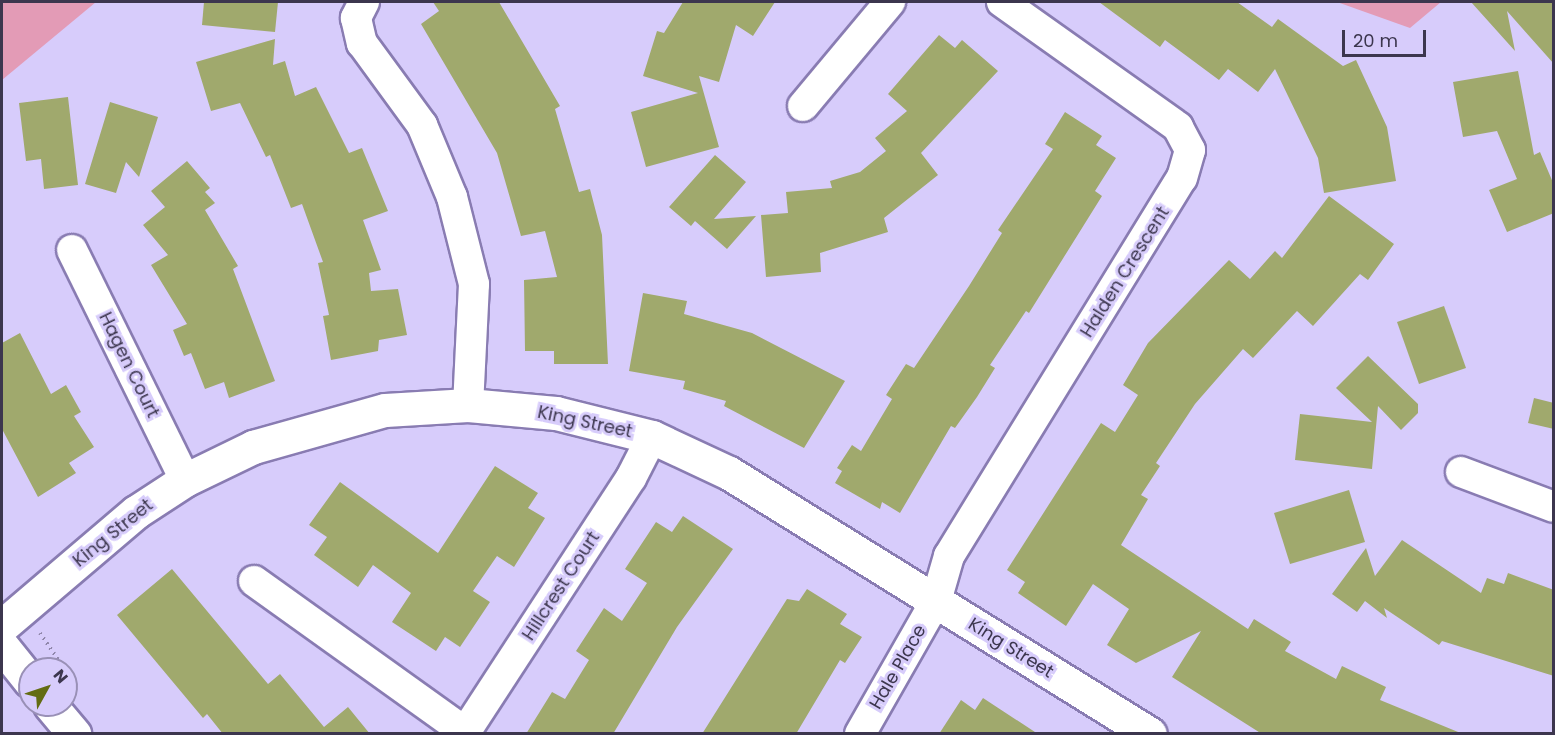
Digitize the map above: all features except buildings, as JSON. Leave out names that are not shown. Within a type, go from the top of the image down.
[{"type":"street","points":[[364,2],[356,18],[362,43],[422,125],[452,197],[471,273],[468,405]]},
{"type":"street","points":[[802,105],[890,2]]},
{"type":"street","name":"Halden Crescent","points":[[936,601],[949,556],[1182,178],[1190,150],[1178,127],[1002,2]]},
{"type":"street","name":"Hagen Court","points":[[72,250],[186,480]]},
{"type":"street","name":"King Street","points":[[2,626],[136,512],[186,480],[254,447],[311,427],[385,410],[468,405],[556,412],[651,437],[790,507],[1150,734]]},
{"type":"street","name":"Hillcrest Court","points":[[254,581],[465,733],[631,478],[651,437]]},
{"type":"street","points":[[1461,472],[1554,507]]},
{"type":"street","name":"Hale Place","points":[[860,734],[936,601]]},
{"type":"street","points":[[2,646],[18,666]]},
{"type":"street","points":[[60,717],[74,734]]},
{"type":"shaded area","points":[[2,2],[96,2],[2,80]]},
{"type":"shaded area","points":[[1337,2],[1441,2],[1410,28]]}]
